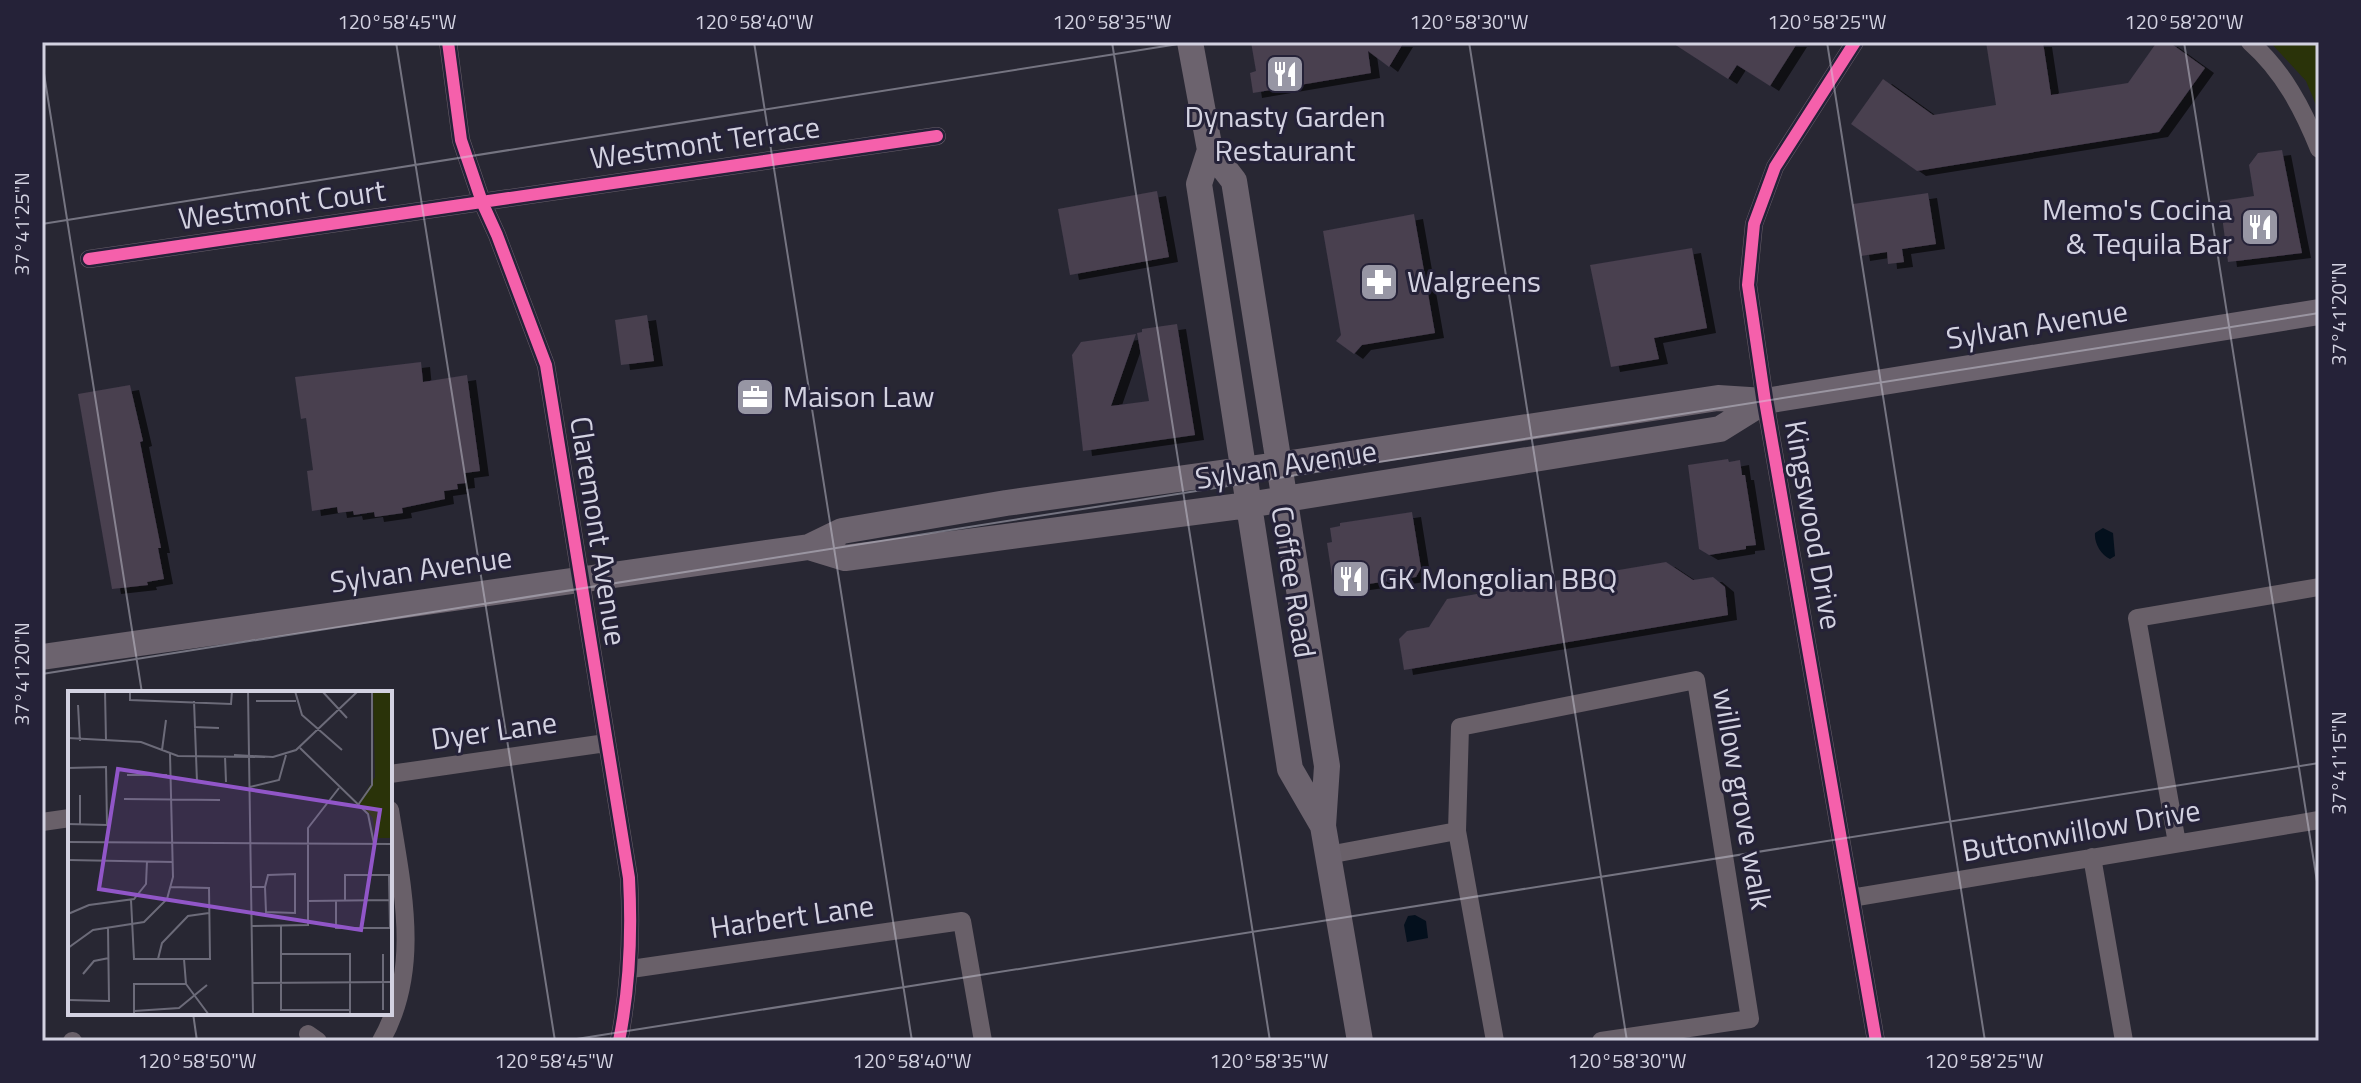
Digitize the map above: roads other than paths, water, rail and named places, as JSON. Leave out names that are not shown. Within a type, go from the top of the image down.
[{"type":"main road","name":"Coffee Road","points":[[1190,42],[1210,150],[1234,181],[1327,766],[1323,826],[1360,1041]]},
{"type":"main road","name":"Coffee Road","points":[[1210,150],[1199,184],[1290,769],[1323,826]]},
{"type":"main road","name":"Sylvan Avenue","points":[[42,657],[809,547],[842,531],[1006,503],[1718,398],[1765,401],[2319,312]]},
{"type":"main road","name":"Sylvan Avenue","points":[[809,547],[845,558],[1248,505],[1720,429],[1765,401]]},
{"type":"street","name":"Claremont Avenue","points":[[448,42],[461,140],[546,365],[629,878],[631,969],[619,1041]]},
{"type":"street","name":"Kingswood Drive","points":[[1855,42],[1775,167],[1754,224],[1748,285],[1765,401],[1876,1041]]},
{"type":"street","points":[[2250,42],[2294,95],[2319,149]]},
{"type":"street","name":"Westmont Terrace","points":[[482,202],[937,136]]},
{"type":"street","name":"Westmont Court","points":[[89,259],[482,202]]},
{"type":"street","points":[[2177,843],[2137,618],[2319,587]]},
{"type":"street","name":"willow grove walk","points":[[1495,1041],[1457,831],[1460,727],[1696,680],[1750,1019],[1601,1041]]},
{"type":"street","name":"Dyer Lane","points":[[392,774],[606,743]]},
{"type":"street","points":[[42,822],[68,818]]},
{"type":"street","name":"Buttonwillow Drive","points":[[1851,898],[2319,820]]},
{"type":"street","points":[[381,1041],[395,1008],[406,950],[406,912],[392,823]]},
{"type":"street","points":[[1328,855],[1457,831]]},
{"type":"street","points":[[2092,857],[2124,1041]]},
{"type":"street","name":"Harbert Lane","points":[[631,969],[962,921],[983,1041]]},
{"type":"water","points":[[2103,528],[2113,533],[2115,556],[2110,559],[2101,552],[2096,541],[2095,533]]},
{"type":"water","points":[[1415,915],[1426,921],[1428,938],[1407,942],[1404,925],[1408,916]]},
{"type":"place","name":"Dynasty Garden Restaurant","points":[[1285,74]]},
{"type":"place","name":"Memo's Cocina & Tequila Bar","points":[[2260,227]]},
{"type":"place","name":"Walgreens","points":[[1379,282]]},
{"type":"place","name":"Maison Law","points":[[755,397]]},
{"type":"place","name":"GK Mongolian BBQ","points":[[1351,579]]}]
